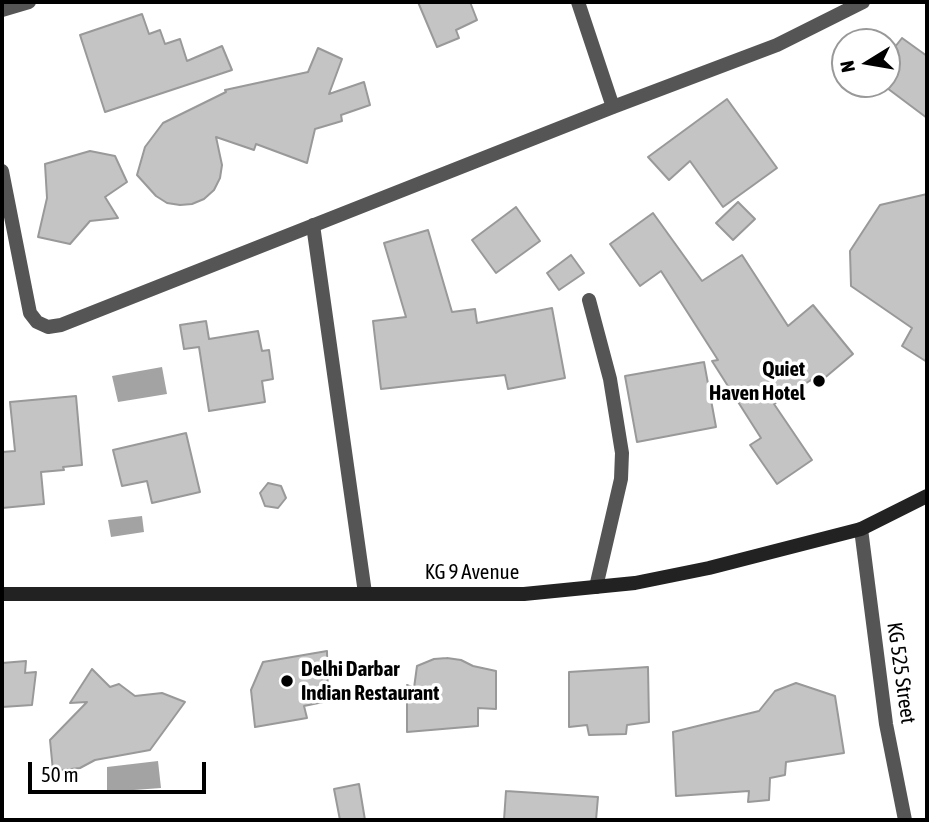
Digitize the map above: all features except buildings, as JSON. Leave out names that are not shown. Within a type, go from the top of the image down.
[{"type":"main road","name":"KG 9 Avenue","points":[[2,594],[524,594],[635,583],[709,568],[861,529],[927,496]]},
{"type":"street","points":[[2,10],[29,2]]},
{"type":"street","points":[[578,2],[613,107]]},
{"type":"street","points":[[2,171],[5,203],[30,313],[37,322],[48,327],[61,325],[776,45],[863,2]]},
{"type":"street","points":[[313,225],[365,593]]},
{"type":"street","points":[[589,300],[610,379],[622,453],[621,479],[596,587]]},
{"type":"street","name":"KG 525 Street","points":[[861,529],[886,724],[905,820]]},
{"type":"shaded area","points":[[162,367],[167,394],[118,402],[112,376]]},
{"type":"shaded area","points":[[142,516],[144,532],[111,537],[108,520]]},
{"type":"shaded area","points":[[158,761],[161,788],[107,792],[107,767]]},
{"type":"place","name":"Quiet Haven Hotel","points":[[819,381]]},
{"type":"place","name":"Delhi Darbar Indian Restaurant","points":[[287,681]]}]
